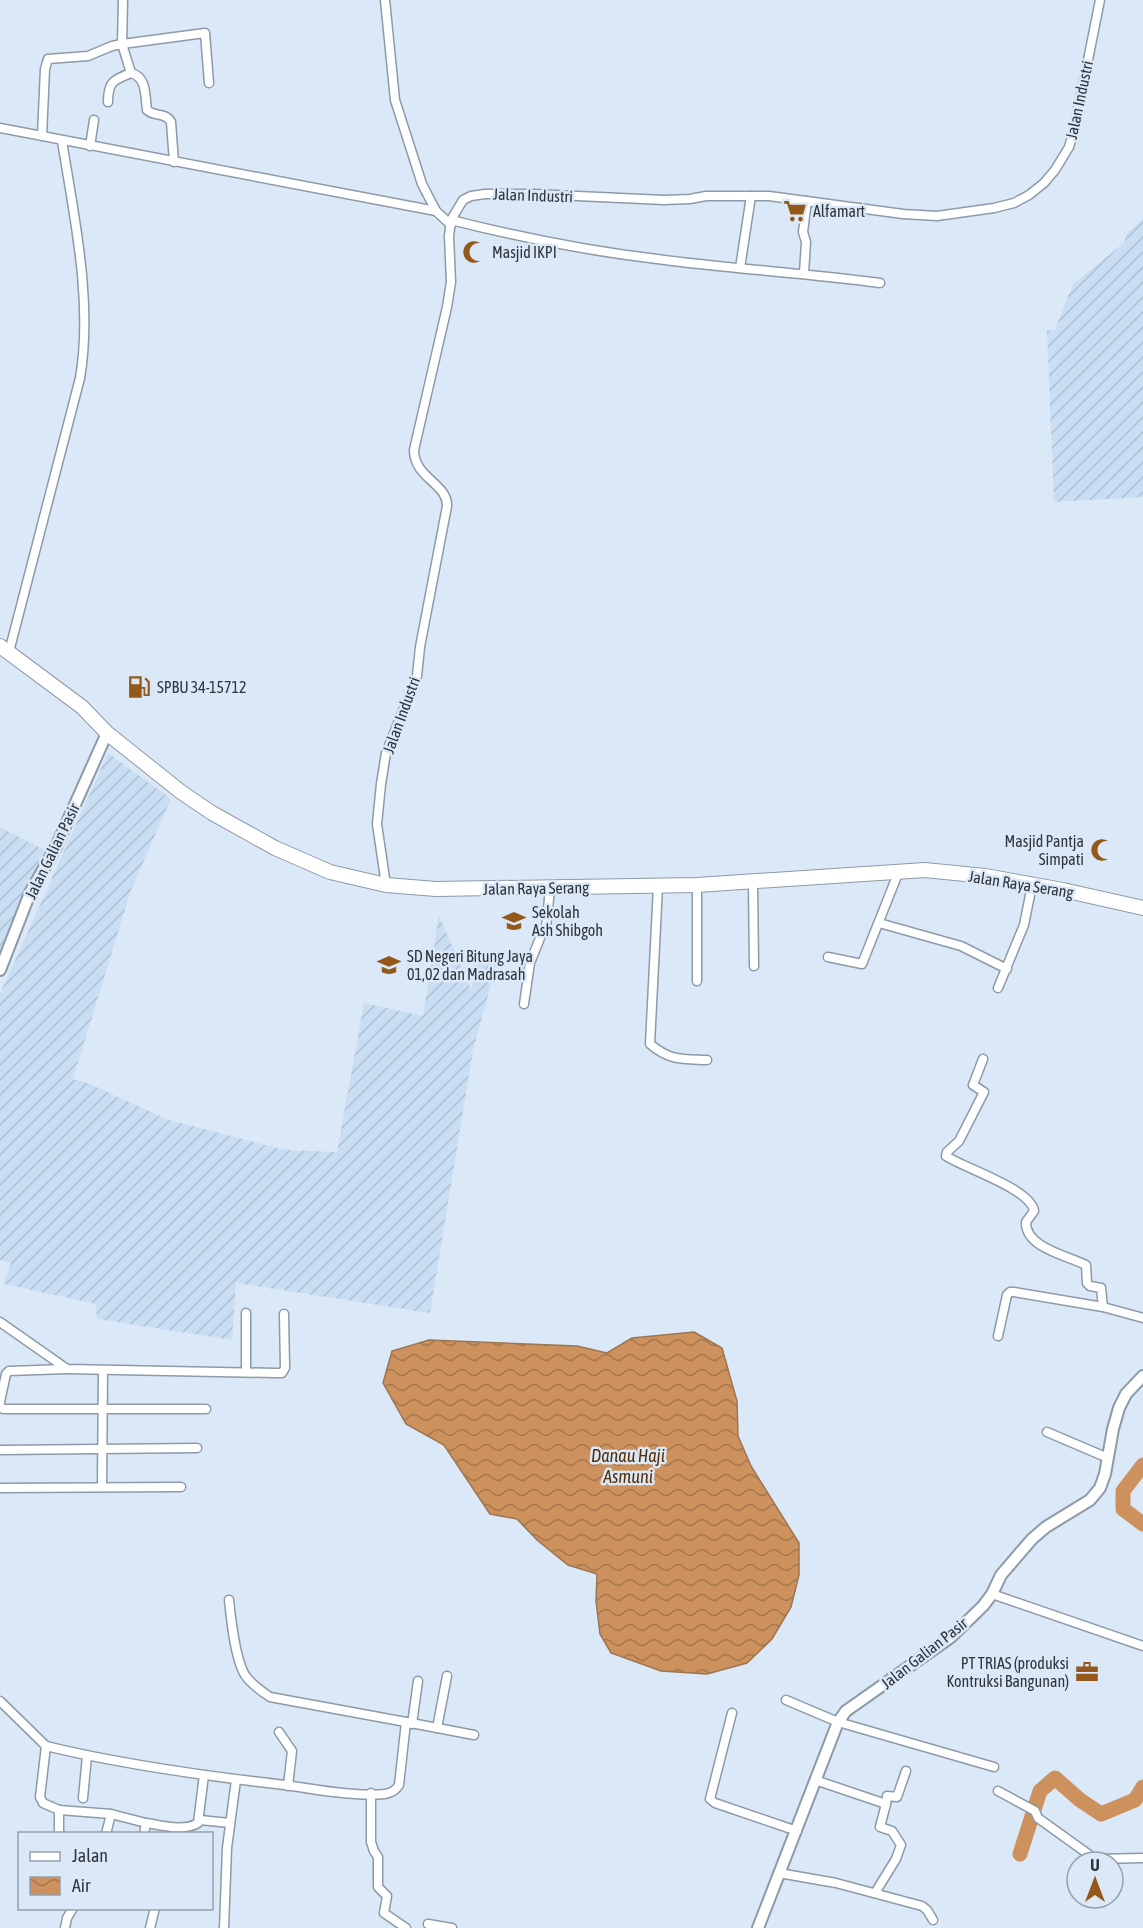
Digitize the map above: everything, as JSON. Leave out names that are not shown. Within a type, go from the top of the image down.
[{"type":"highway","name":"Jalan Raya Serang","points":[[4,649],[82,707],[107,734],[181,792],[222,819],[275,848],[330,872],[386,885],[436,889],[698,885],[925,870],[985,876],[1143,908]]},
{"type":"street","points":[[123,0],[122,44],[131,73],[143,82],[149,112],[163,115],[171,122],[174,162]]},
{"type":"street","points":[[385,0],[395,100],[422,184],[436,212]]},
{"type":"street","name":"Jalan Industri","points":[[386,885],[377,824],[383,768],[389,744],[417,676],[420,647],[447,506],[446,496],[418,468],[414,450],[447,307],[451,282],[451,223],[463,200],[485,194],[664,200],[706,196],[750,196],[937,216],[1014,203],[1044,183],[1069,147],[1100,0]]},
{"type":"street","points":[[42,136],[45,69],[48,59],[88,56],[122,44],[205,33],[209,82]]},
{"type":"street","points":[[108,102],[110,84],[131,73]]},
{"type":"street","points":[[90,146],[94,120]]},
{"type":"street","points":[[0,128],[436,212],[451,223],[517,236],[632,255],[880,283]]},
{"type":"street","points":[[4,649],[80,378],[84,354],[84,303],[77,238],[62,141]]},
{"type":"street","points":[[740,268],[750,196]]},
{"type":"street","points":[[804,273],[806,242],[803,232],[807,201]]},
{"type":"street","name":"Jalan Galian Pasir","points":[[0,970],[30,893],[56,847],[107,734]]},
{"type":"street","points":[[828,957],[862,964],[899,871]]},
{"type":"street","points":[[753,882],[754,966]]},
{"type":"street","points":[[696,981],[698,885]]},
{"type":"street","points":[[998,988],[1024,925],[1032,885]]},
{"type":"street","points":[[658,886],[650,1044],[662,1054],[676,1058],[707,1060]]},
{"type":"street","points":[[524,1004],[530,963],[546,928],[550,889]]},
{"type":"street","points":[[879,922],[961,946],[1007,969]]},
{"type":"street","points":[[983,1059],[974,1085],[984,1092],[959,1141],[947,1152],[946,1156],[982,1172],[1028,1200],[1034,1211],[1026,1222],[1027,1230],[1044,1247],[1086,1265],[1087,1283],[1090,1286],[1101,1288],[1103,1307]]},
{"type":"street","points":[[998,1336],[1010,1292],[1103,1307],[1143,1318]]},
{"type":"street","points":[[246,1313],[246,1372]]},
{"type":"street","points":[[0,1402],[6,1374],[9,1371],[67,1369],[275,1373],[284,1371],[284,1314]]},
{"type":"street","points":[[0,1322],[67,1369]]},
{"type":"street","points":[[102,1486],[103,1370]]},
{"type":"street","name":"Jalan Galian Pasir","points":[[758,1928],[838,1722],[846,1711],[951,1637],[982,1606],[1001,1575],[1032,1539],[1046,1527],[1090,1500],[1100,1488],[1119,1408],[1126,1394],[1143,1376]]},
{"type":"street","points":[[0,1406],[3,1410],[206,1409]]},
{"type":"street","points":[[1047,1432],[1108,1458]]},
{"type":"street","points":[[0,1450],[197,1448]]},
{"type":"street","points":[[0,1488],[181,1486]]},
{"type":"street","points":[[992,1593],[1143,1646]]},
{"type":"street","points":[[229,1599],[234,1636],[244,1674],[270,1696],[474,1735]]},
{"type":"street","points":[[437,1728],[447,1676]]},
{"type":"street","points":[[0,1701],[46,1746],[87,1756],[236,1780],[335,1792],[386,1794],[396,1790],[399,1785],[418,1681]]},
{"type":"street","points":[[786,1700],[838,1722],[994,1767]]},
{"type":"street","points":[[732,1713],[710,1799],[715,1803],[797,1830]]},
{"type":"street","points":[[279,1732],[292,1751],[288,1786]]},
{"type":"street","points":[[46,1746],[40,1801],[59,1810],[111,1814],[146,1823],[181,1827],[194,1826],[200,1820],[204,1775]]},
{"type":"street","points":[[84,1798],[87,1756]]},
{"type":"street","points":[[875,1893],[896,1859],[901,1845],[892,1832],[880,1827],[887,1796],[897,1797],[906,1771]]},
{"type":"street","points":[[224,1928],[225,1865],[236,1780]]},
{"type":"street","points":[[815,1780],[886,1804]]},
{"type":"street","points":[[998,1791],[1034,1810],[1038,1818],[1095,1858],[1143,1858]]},
{"type":"street","points":[[371,1793],[371,1842],[378,1857],[378,1887],[387,1896],[384,1913],[406,1928]]},
{"type":"street","points":[[59,1810],[59,1832]]},
{"type":"street","points":[[106,1832],[111,1814]]},
{"type":"street","points":[[200,1820],[230,1823]]},
{"type":"street","points":[[144,1832],[146,1823]]},
{"type":"street","points":[[779,1873],[836,1883],[922,1906],[933,1920]]},
{"type":"street","points":[[66,1928],[67,1918],[72,1910]]},
{"type":"street","points":[[150,1928],[154,1910]]},
{"type":"street","points":[[428,1924],[452,1928]]},
{"type":"shaded area","points":[[1143,219],[1143,497],[1054,502],[1047,331],[1055,330],[1073,284],[1124,243],[1127,233]]},
{"type":"shaded area","points":[[108,753],[171,799],[131,890],[73,1079],[85,1082],[169,1120],[285,1150],[337,1152],[364,1003],[423,1016],[439,915],[471,990],[480,954],[489,953],[495,957],[496,966],[473,1050],[430,1313],[236,1283],[232,1340],[97,1319],[96,1304],[4,1284],[11,1263],[0,1260],[0,994]]},
{"type":"shaded area","points":[[0,827],[46,851],[25,890],[0,952]]},
{"type":"water","name":"Danau Haji Asmuni","points":[[694,1332],[722,1348],[737,1401],[738,1436],[751,1466],[799,1543],[799,1575],[791,1607],[772,1639],[747,1663],[707,1674],[661,1671],[611,1653],[600,1634],[596,1601],[597,1574],[568,1565],[537,1540],[517,1519],[490,1514],[444,1445],[406,1424],[383,1383],[392,1351],[429,1340],[577,1346],[607,1353],[632,1338]]},
{"type":"waterway","points":[[1143,1465],[1123,1491],[1123,1509],[1143,1524]]},
{"type":"waterway","points":[[1020,1854],[1040,1791],[1055,1778],[1080,1800],[1101,1814],[1135,1800],[1143,1787]]},
{"type":"place","name":"Alfamart","points":[[795,211]]},
{"type":"place","name":"Masjid IKPI","points":[[474,252]]},
{"type":"place","name":"SPBU 34-15712","points":[[139,687]]},
{"type":"place","name":"Masjid Pantja Simpati","points":[[1102,850]]},
{"type":"place","name":"Sekolah Ash Shibgoh","points":[[514,921]]},
{"type":"place","name":"SD Negeri Bitung Jaya 01,02 dan Madrasah","points":[[389,965]]},
{"type":"place","name":"PT TRIAS (produksi Kontruksi Bangunan)","points":[[1087,1672]]}]
